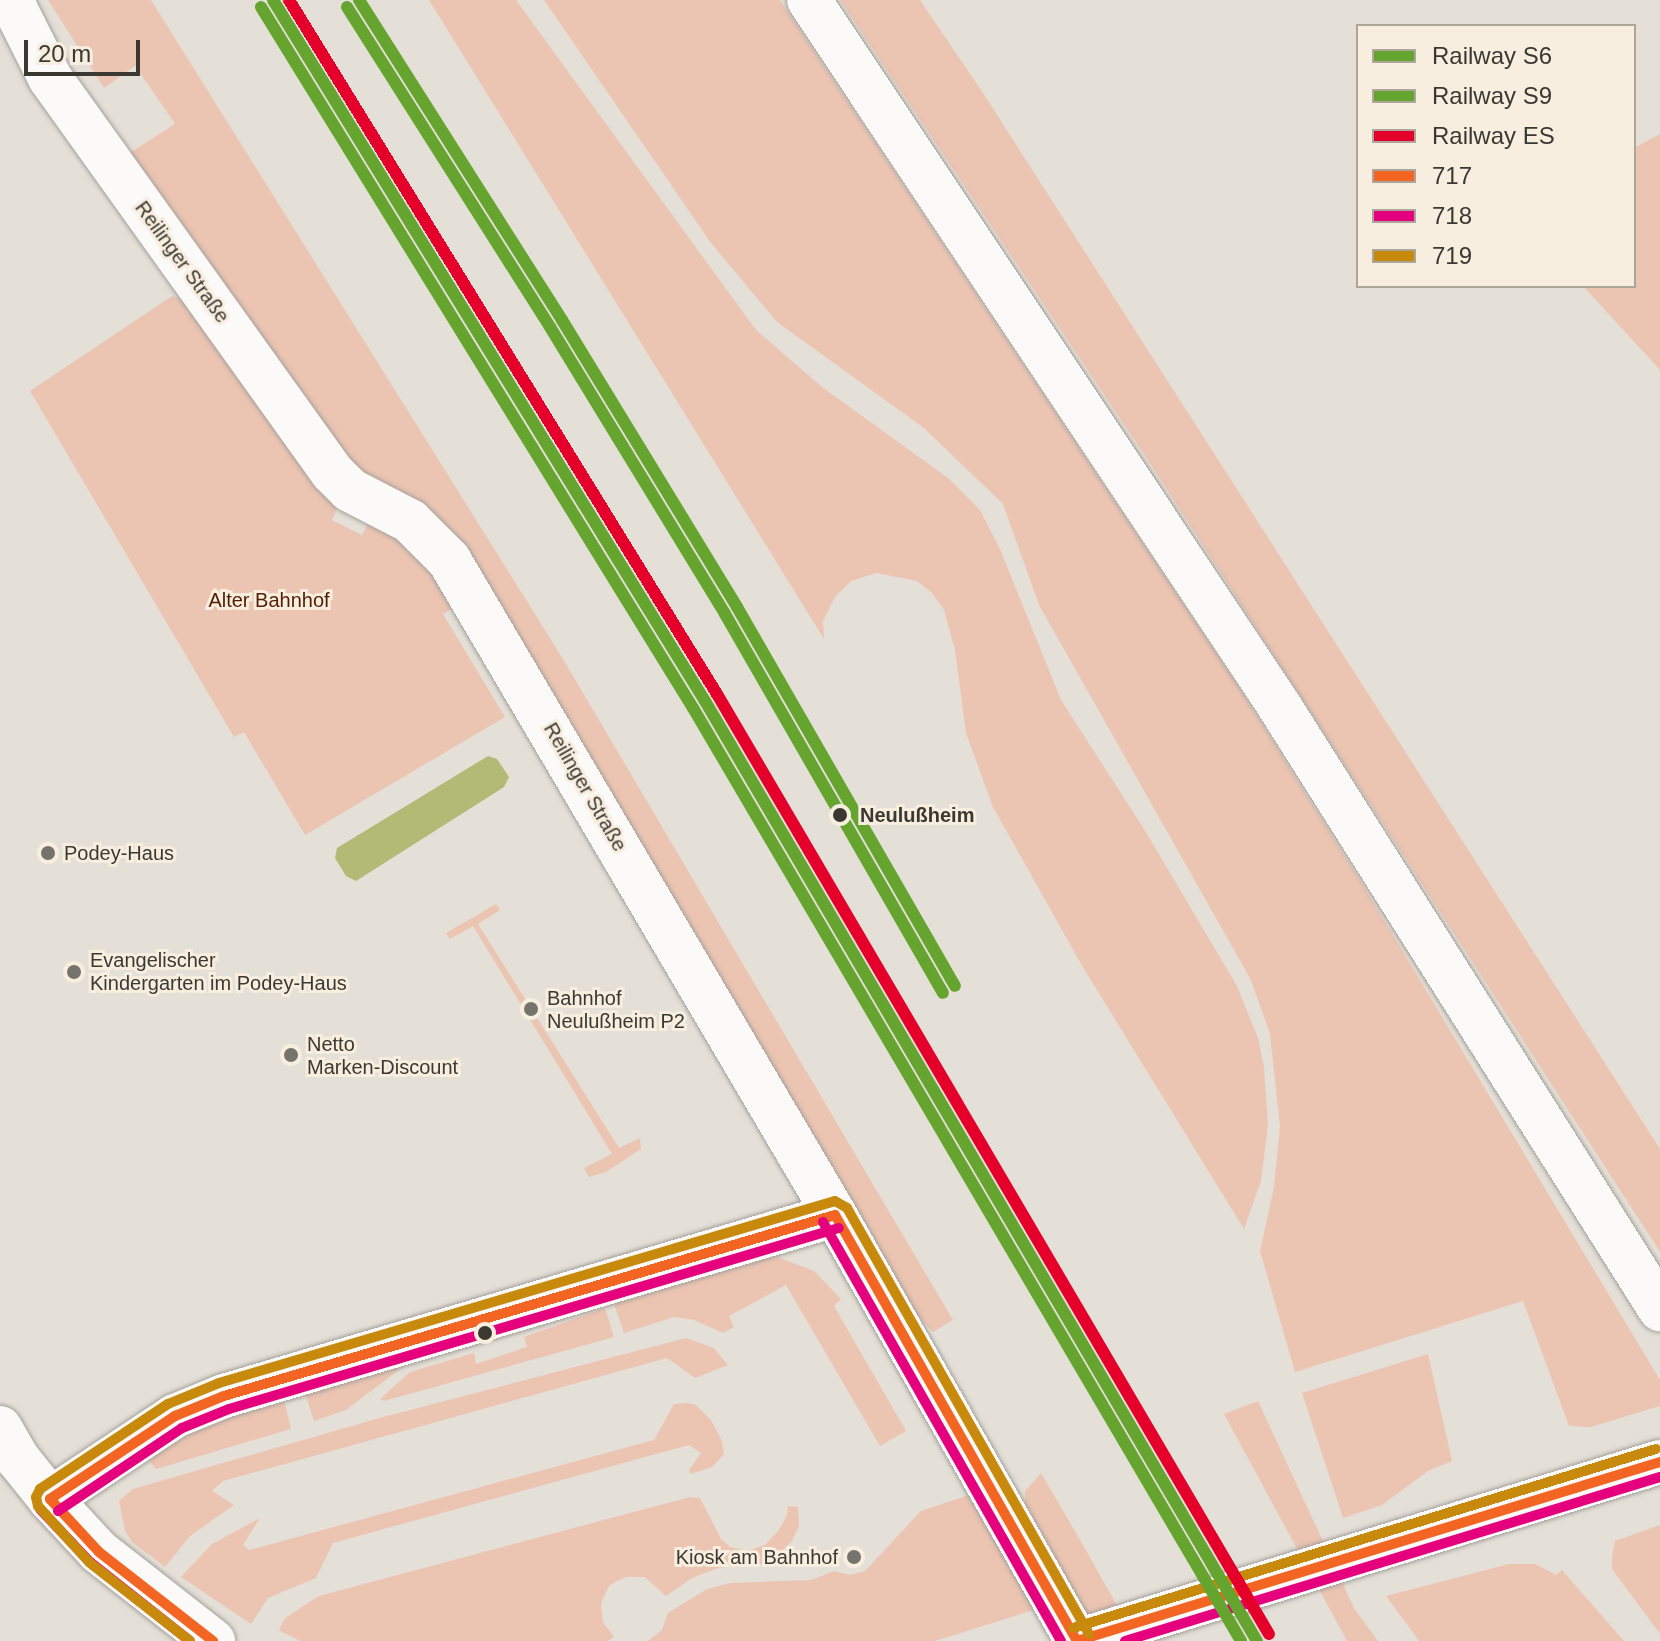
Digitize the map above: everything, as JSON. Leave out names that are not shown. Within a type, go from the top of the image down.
[{"type":"street","points":[[809,0],[1278,704],[1660,1309]]},
{"type":"street","name":"Reilinger Straße","points":[[13,28],[178,252],[332,472],[350,490],[410,521],[431,538],[449,560],[835,1215],[1077,1641]]},
{"type":"street","points":[[50,1499],[175,1416],[224,1396],[835,1215]]},
{"type":"street","points":[[0,1428],[18,1459],[99,1552],[213,1641]]},
{"type":"street","points":[[1077,1641],[1649,1466]]},
{"type":"green space","points":[[48,0],[151,0],[563,659],[953,1320],[933,1332],[906,1304],[485,587],[350,469],[125,156],[175,124],[165,109],[135,66],[104,88]]},
{"type":"green space","points":[[429,0],[516,0],[756,330],[822,387],[948,478],[980,510],[1000,549],[1061,700],[1144,829],[1237,986],[1258,1038],[1264,1067],[1268,1125],[1261,1181],[1244,1229],[1081,964],[993,807],[966,733],[955,650],[944,610],[932,593],[917,581],[876,573],[851,581],[835,597],[823,621],[824,639]]},
{"type":"green space","points":[[544,0],[780,0],[1240,689],[1361,882],[1660,1380],[1660,1406],[1591,1427],[1569,1426],[1523,1301],[1295,1372],[1260,1251],[1274,1187],[1280,1126],[1270,1034],[1251,980],[1039,605],[1003,504],[924,428],[777,322],[711,243]]},
{"type":"green space","points":[[840,0],[920,0],[983,93],[1660,1149],[1660,1252],[1146,457]]},
{"type":"green space","points":[[1660,134],[1660,370],[1585,288],[1636,288],[1636,147]]},
{"type":"green space","name":"Alter Bahnhof","points":[[172,296],[182,299],[338,506],[332,520],[362,535],[369,522],[396,535],[425,564],[454,607],[443,614],[505,717],[305,835],[244,732],[234,737],[30,391]]},
{"type":"green space","points":[[496,904],[500,910],[478,924],[619,1148],[640,1138],[641,1149],[606,1172],[589,1177],[584,1168],[612,1154],[473,926],[450,939],[446,933]]},
{"type":"green space","points":[[775,1256],[814,1271],[841,1299],[834,1306],[906,1431],[880,1446],[786,1285],[729,1316],[734,1327],[723,1333],[694,1320],[674,1317],[624,1333],[612,1298]]},
{"type":"green space","points":[[605,1308],[614,1337],[384,1401],[380,1399],[410,1372],[474,1353],[476,1364],[527,1347],[524,1337]]},
{"type":"green space","points":[[686,1338],[714,1348],[728,1365],[695,1378],[667,1358],[223,1481],[212,1491],[234,1505],[190,1536],[165,1567],[132,1542],[125,1531],[119,1501],[133,1489],[376,1419]]},
{"type":"green space","points":[[1428,1354],[1452,1461],[1428,1471],[1382,1505],[1343,1518],[1302,1393]]},
{"type":"green space","points":[[408,1363],[346,1410],[314,1421],[305,1393]]},
{"type":"green space","points":[[284,1399],[291,1429],[156,1469],[146,1457],[212,1422]]},
{"type":"green space","points":[[1258,1401],[1354,1608],[1378,1641],[1347,1641],[1224,1414]]},
{"type":"green space","points":[[674,1404],[696,1405],[711,1420],[722,1441],[724,1454],[712,1467],[691,1474],[689,1470],[701,1453],[689,1445],[333,1543],[316,1578],[268,1598],[251,1624],[181,1577],[212,1544],[260,1518],[243,1545],[249,1550],[654,1440]]},
{"type":"green space","points":[[1041,1473],[1137,1641],[1099,1641],[1025,1502],[1025,1491]]},
{"type":"green space","points":[[972,1494],[1040,1608],[935,1641],[648,1641],[662,1630],[668,1613],[707,1589],[730,1583],[811,1580],[834,1571],[850,1575],[865,1571],[921,1511]]},
{"type":"green space","points":[[690,1497],[700,1498],[721,1539],[730,1547],[748,1551],[765,1545],[779,1530],[788,1506],[798,1507],[799,1526],[792,1541],[770,1563],[718,1568],[692,1578],[666,1596],[645,1577],[626,1577],[617,1581],[609,1586],[601,1603],[603,1622],[614,1637],[608,1641],[300,1641],[279,1630],[285,1618],[319,1596]]},
{"type":"green space","points":[[1660,1525],[1660,1634],[1612,1569],[1612,1556],[1615,1541]]},
{"type":"green space","points":[[1509,1564],[1535,1564],[1556,1575],[1562,1570],[1624,1641],[1419,1641],[1386,1596]]},
{"type":"shaded area","points":[[488,756],[497,759],[509,777],[504,787],[356,881],[346,876],[335,858],[337,848]]},
{"type":"rail line","name":"S6","points":[[273,0],[705,701],[1257,1641]]},
{"type":"rail line","name":"ES","points":[[289,0],[717,694],[1269,1634]]},
{"type":"rail line","name":"S6","points":[[359,0],[562,320],[737,607],[955,986]]},
{"type":"rail line","name":"S9","points":[[261,7],[693,708],[1241,1641]]},
{"type":"rail line","name":"S9","points":[[347,7],[550,327],[725,614],[943,993]]},
{"type":"transit line","name":"719","points":[[190,1641],[89,1562],[38,1506],[36,1497],[40,1489],[168,1404],[219,1383],[835,1201],[847,1208],[1089,1634]]},
{"type":"transit line","name":"717","points":[[835,1215],[1077,1641]]},
{"type":"transit line","name":"717","points":[[50,1499],[175,1416],[224,1396],[835,1215]]},
{"type":"transit line","name":"718","points":[[823,1222],[1061,1641]]},
{"type":"transit line","name":"718","points":[[58,1511],[182,1428],[229,1409],[839,1228]]},
{"type":"transit line","name":"719","points":[[1073,1628],[1656,1449]]},
{"type":"transit line","name":"717","points":[[1077,1641],[1660,1462]]},
{"type":"transit line","name":"718","points":[[1125,1641],[1660,1477]]},
{"type":"transit line","name":"717","points":[[50,1499],[99,1552],[213,1641]]},
{"type":"transit line","name":"718","points":[[40,1509],[90,1562],[190,1641]]},
{"type":"place","name":"Neulußheim","points":[[840,815]]},
{"type":"place","name":"Podey-Haus","points":[[48,853]]},
{"type":"place","name":"Evangelischer Kindergarten im Podey-Haus","points":[[74,972]]},
{"type":"place","name":"Bahnhof Neulußheim P2","points":[[531,1009]]},
{"type":"place","name":"Netto Marken-Discount","points":[[291,1055]]},
{"type":"place","name":"Kiosk am Bahnhof","points":[[854,1557]]}]
